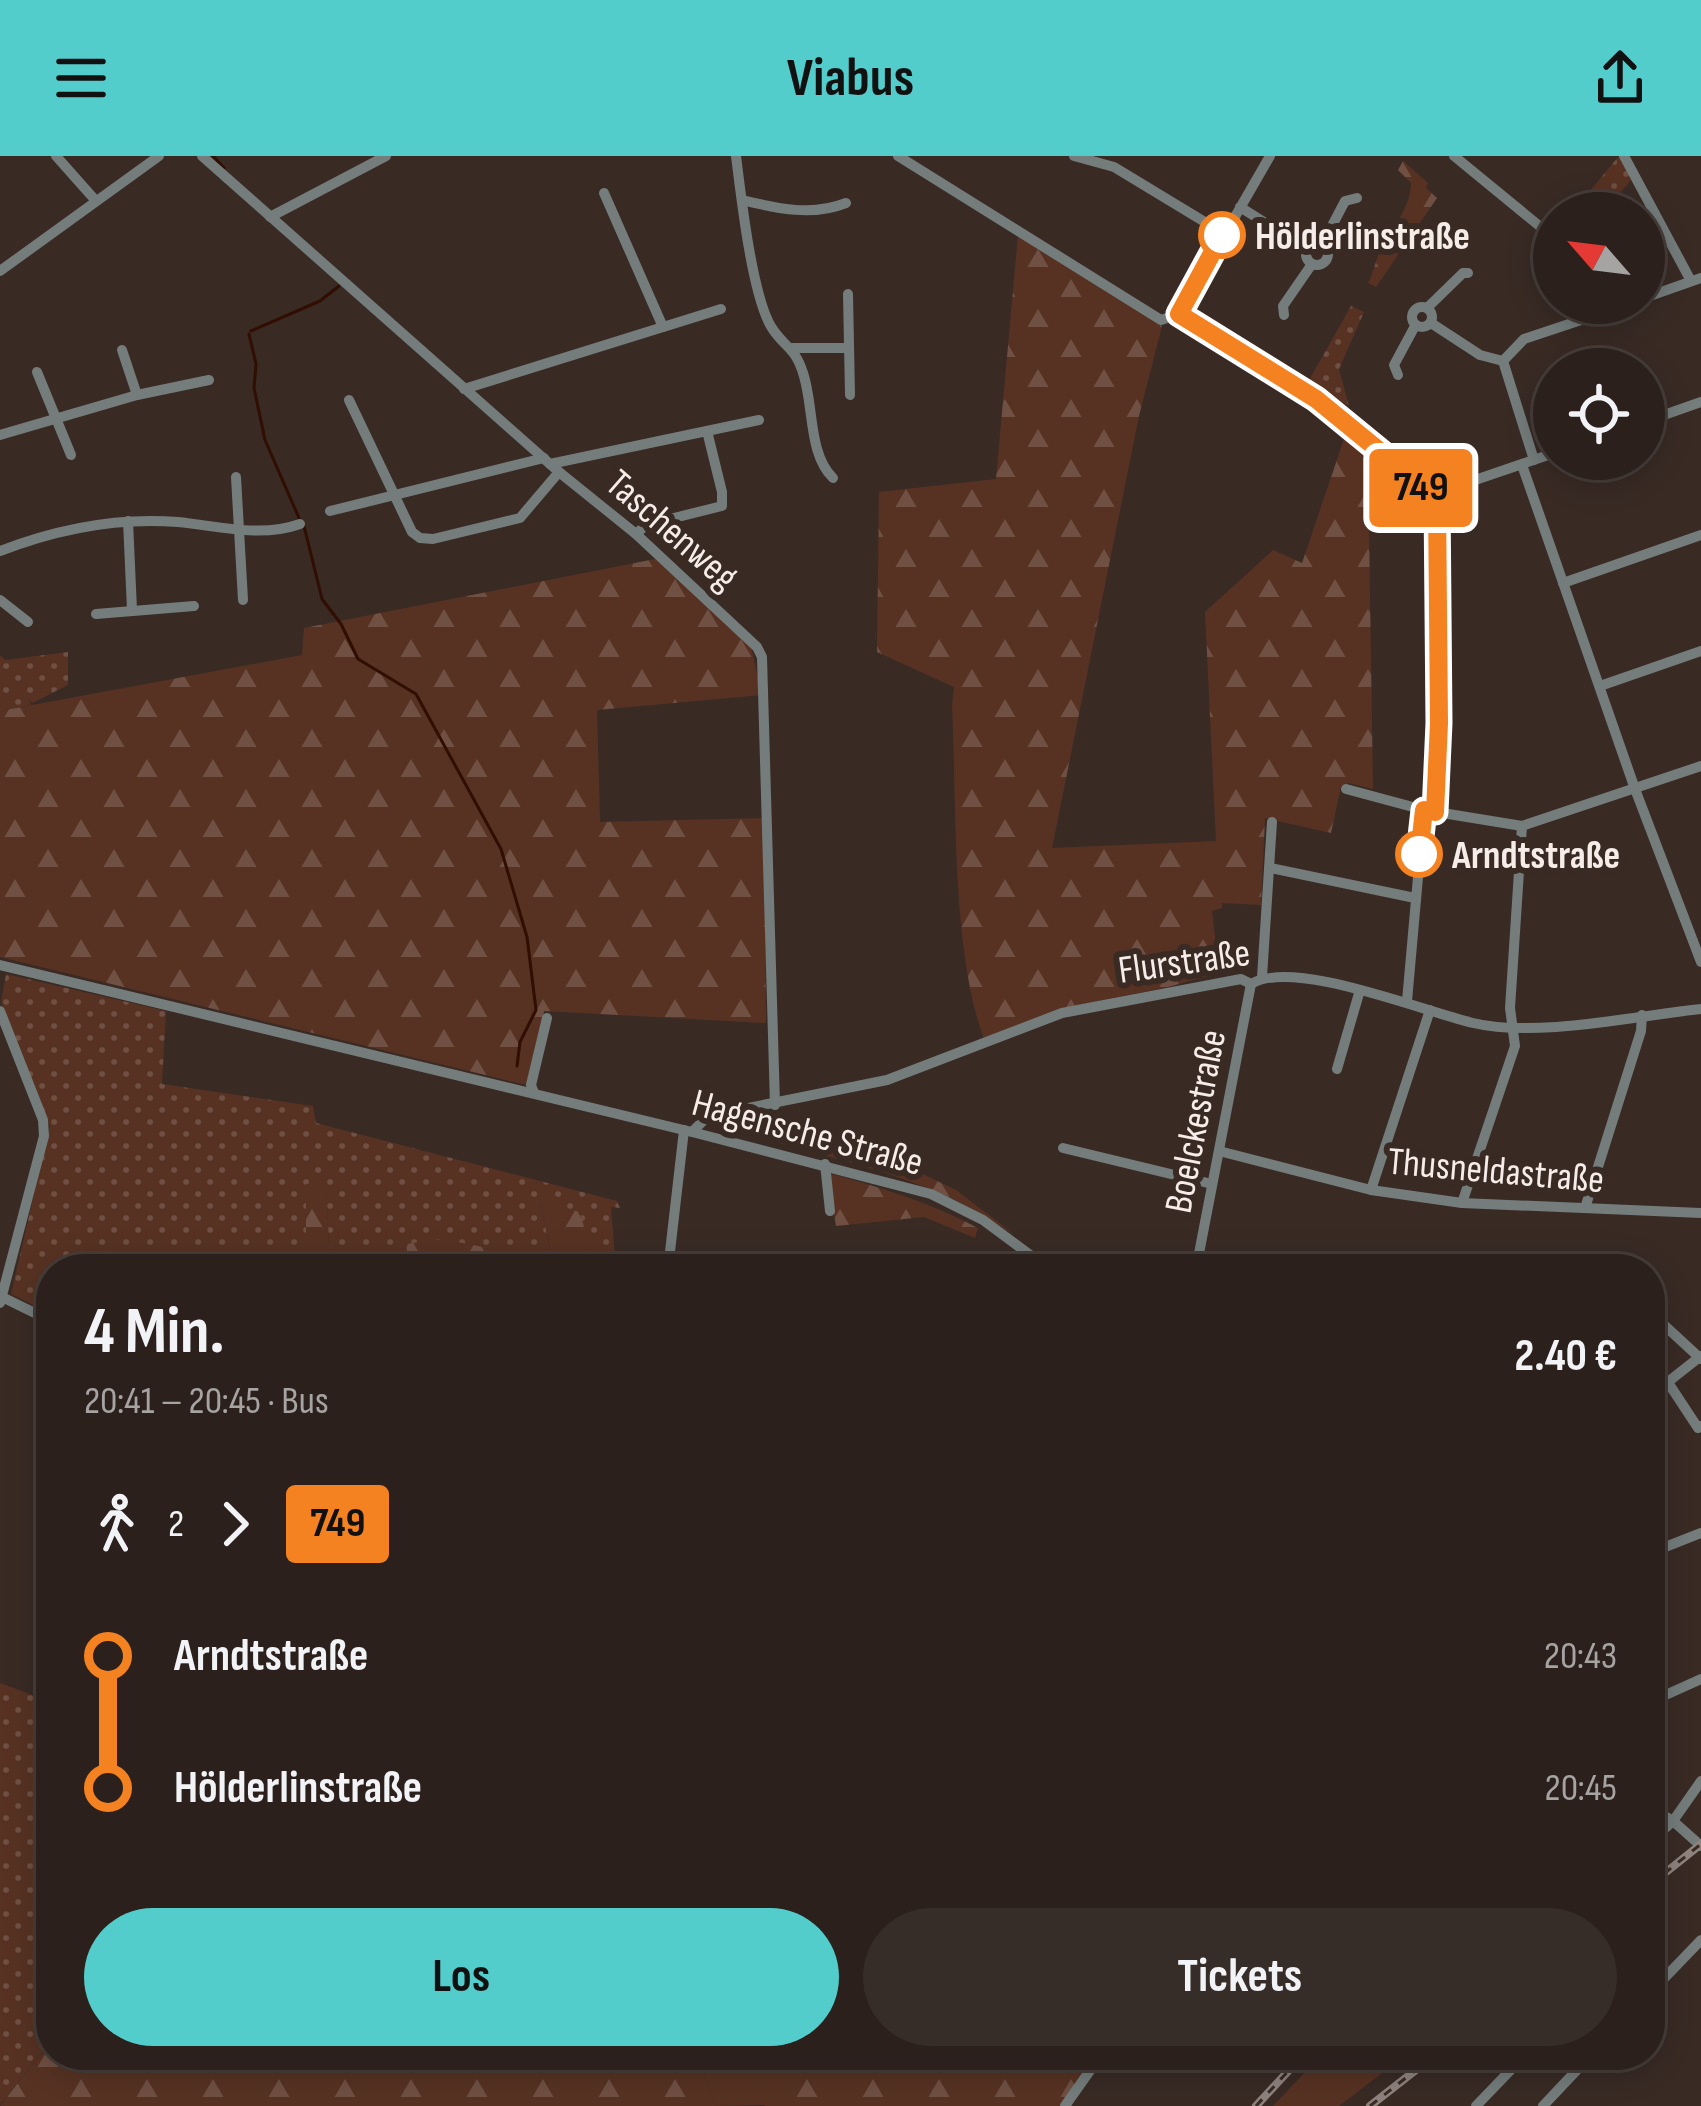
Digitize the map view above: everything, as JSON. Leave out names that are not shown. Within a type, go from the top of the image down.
[{"type":"street","points":[[56,156],[96,201]]},
{"type":"street","points":[[0,271],[159,156]]},
{"type":"street","name":"Taschenweg","points":[[202,156],[736,623],[763,657],[775,1105]]},
{"type":"street","points":[[271,217],[386,156]]},
{"type":"street","points":[[736,156],[754,267],[772,328],[793,348],[809,395],[820,461],[833,478]]},
{"type":"street","points":[[898,156],[1162,320],[1179,314],[1265,158]]},
{"type":"street","points":[[1074,156],[1117,162],[1223,233]]},
{"type":"street","points":[[1454,156],[1533,221]]},
{"type":"street","points":[[1624,156],[1696,280],[1665,291]]},
{"type":"street","points":[[604,193],[663,326]]},
{"type":"street","points":[[1284,315],[1282,306],[1312,264],[1326,260],[1322,245],[1346,201],[1357,198]]},
{"type":"street","points":[[742,200],[784,210],[816,211],[846,203]]},
{"type":"street","points":[[1240,207],[1307,249],[1312,264]]},
{"type":"street","points":[[1307,249],[1322,245]]},
{"type":"street","points":[[1397,375],[1394,365],[1415,326],[1413,312],[1427,308],[1451,281],[1468,273]]},
{"type":"street","points":[[848,294],[850,395]]},
{"type":"street","points":[[1427,308],[1431,323],[1480,355],[1503,361]]},
{"type":"street","points":[[464,388],[721,310]]},
{"type":"street","points":[[1179,314],[1316,399],[1438,504]]},
{"type":"street","points":[[1415,326],[1431,323]]},
{"type":"street","points":[[1503,361],[1524,339],[1570,324]]},
{"type":"street","points":[[793,348],[849,348]]},
{"type":"street","points":[[122,350],[137,395]]},
{"type":"street","points":[[1503,361],[1563,583],[1701,962]]},
{"type":"street","points":[[37,372],[71,455]]},
{"type":"street","points":[[0,435],[137,395],[209,380]]},
{"type":"street","points":[[349,400],[412,532],[420,538],[520,518],[541,497],[551,465]]},
{"type":"street","points":[[1665,415],[1701,402]]},
{"type":"street","points":[[330,512],[759,421]]},
{"type":"street","points":[[636,534],[646,525],[722,506],[706,431]]},
{"type":"street","points":[[1407,1001],[1415,898],[1439,723],[1438,504],[1446,490],[1533,460]]},
{"type":"street","points":[[236,477],[243,600]]},
{"type":"street","points":[[128,520],[132,610]]},
{"type":"street","points":[[0,551],[95,524],[128,520],[242,531],[300,524]]},
{"type":"street","points":[[1563,583],[1701,535]]},
{"type":"street","points":[[0,599],[28,622]]},
{"type":"street","points":[[96,614],[194,606]]},
{"type":"street","points":[[1600,686],[1701,651]]},
{"type":"street","points":[[1346,789],[1429,811],[1522,826],[1701,766]]},
{"type":"street","name":"Boelckestraße","points":[[1199,1254],[1257,981],[1272,822]]},
{"type":"street","points":[[1462,1203],[1514,1046],[1510,1008],[1522,826]]},
{"type":"street","points":[[1270,868],[1415,898]]},
{"type":"street","name":"Hagensche Straße","points":[[0,967],[825,1164],[931,1194],[983,1220],[1029,1254]]},
{"type":"street","name":"Flurstraße","points":[[688,1131],[708,1116],[887,1080],[1062,1013],[1241,979],[1308,980],[1407,1001],[1474,1024],[1515,1029],[1701,1009]]},
{"type":"street","points":[[1336,1069],[1360,990]]},
{"type":"street","points":[[1372,1190],[1430,1010]]},
{"type":"street","points":[[0,1011],[43,1120],[44,1136],[1,1300],[36,1315]]},
{"type":"street","points":[[1585,1208],[1642,1015]]},
{"type":"street","points":[[534,1093],[531,1084],[547,1018]]},
{"type":"street","points":[[670,1254],[688,1131]]},
{"type":"street","points":[[1063,1148],[1212,1184]]},
{"type":"street","name":"Thusneldastraße","points":[[1220,1150],[1372,1190],[1462,1203],[1701,1213]]},
{"type":"street","points":[[825,1164],[830,1211]]},
{"type":"street","points":[[1665,1326],[1701,1358],[1665,1387]]},
{"type":"street","points":[[1669,1384],[1701,1426]]},
{"type":"street","points":[[1665,1547],[1701,1533]]},
{"type":"street","points":[[1665,1695],[1701,1679]]},
{"type":"street","points":[[1665,1827],[1701,1781]]},
{"type":"street","points":[[1665,1816],[1700,1845]]},
{"type":"street","points":[[1665,1977],[1701,1940]]},
{"type":"street","points":[[1065,2106],[1090,2070]]},
{"type":"street","points":[[1476,2106],[1511,2070]]},
{"type":"street","points":[[1543,2106],[1577,2070]]},
{"type":"green space","points":[[1619,156],[1631,180],[1621,192],[1590,191]]},
{"type":"green space","points":[[1403,161],[1437,198],[1376,287],[1368,283],[1410,192],[1411,183],[1398,170]]},
{"type":"green space","points":[[1018,235],[1162,326],[1139,416],[1052,848],[1216,841],[1205,612],[1273,550],[1302,563],[1346,433],[1373,456],[1369,529],[1373,789],[1349,783],[1341,786],[1331,833],[1265,818],[1261,905],[1222,903],[1222,908],[1212,911],[1219,973],[1063,1008],[984,1039],[973,1003],[961,920],[954,687],[877,652],[879,492],[996,479]]},
{"type":"green space","points":[[1351,306],[1364,312],[1339,369],[1349,406],[1307,384]]},
{"type":"green space","points":[[655,559],[750,643],[762,695],[597,710],[600,822],[764,818],[766,1023],[544,1011],[531,1086],[0,957],[0,711],[302,655],[304,628]]},
{"type":"green space","points":[[68,652],[68,685],[32,703],[29,699],[31,705],[0,711],[0,655],[5,660]]},
{"type":"green space","points":[[6,974],[166,1011],[162,1084],[313,1106],[316,1123],[617,1201],[620,1208],[611,1207],[615,1254],[591,1254],[579,1212],[540,1202],[551,1254],[488,1254],[406,1244],[407,1254],[329,1254],[326,1183],[306,1184],[306,1254],[36,1254],[36,1306],[11,1294],[50,1126],[1,1003]]},
{"type":"green space","points":[[728,1118],[910,1168],[956,1190],[1015,1235],[961,1203],[914,1183],[711,1122]]},
{"type":"green space","points":[[827,1173],[941,1210],[978,1228],[975,1238],[924,1217],[836,1226]]},
{"type":"green space","points":[[326,1182],[329,1254],[306,1254],[306,1184]]},
{"type":"green space","points":[[540,1201],[580,1212],[591,1254],[551,1254]]},
{"type":"green space","points":[[443,1239],[518,1254],[407,1254],[406,1244]]},
{"type":"green space","points":[[0,1683],[36,1696],[36,2060],[0,2105]]},
{"type":"green space","points":[[36,2060],[36,2070],[703,2070],[716,2106],[0,2106]]},
{"type":"green space","points":[[703,2070],[752,2070],[766,2105],[716,2106]]},
{"type":"green space","points":[[752,2070],[1085,2070],[1060,2106],[765,2106]]},
{"type":"green space","points":[[1307,2070],[1386,2070],[1339,2106],[1273,2106]]},
{"type":"waterway","points":[[213,156],[224,168]]},
{"type":"waterway","points":[[251,331],[320,301],[339,286]]},
{"type":"waterway","points":[[249,334],[265,440],[299,518]]},
{"type":"waterway","points":[[304,526],[322,599],[358,659],[416,694],[501,849],[527,937],[536,1010],[520,1042],[517,1066]]},
{"type":"railway","points":[[1665,1873],[1701,1844]]},
{"type":"railway","points":[[1256,2106],[1289,2070]]},
{"type":"railway","points":[[1370,2106],[1416,2070]]},
{"type":"bus line","name":"749","points":[[1222,235],[1179,314],[1316,399],[1437,498],[1435,812],[1424,810],[1419,854]]},
{"type":"place","name":"Hölderlinstraße","points":[[1222,235]]},
{"type":"place","name":"Arndtstraße","points":[[1419,854]]}]
